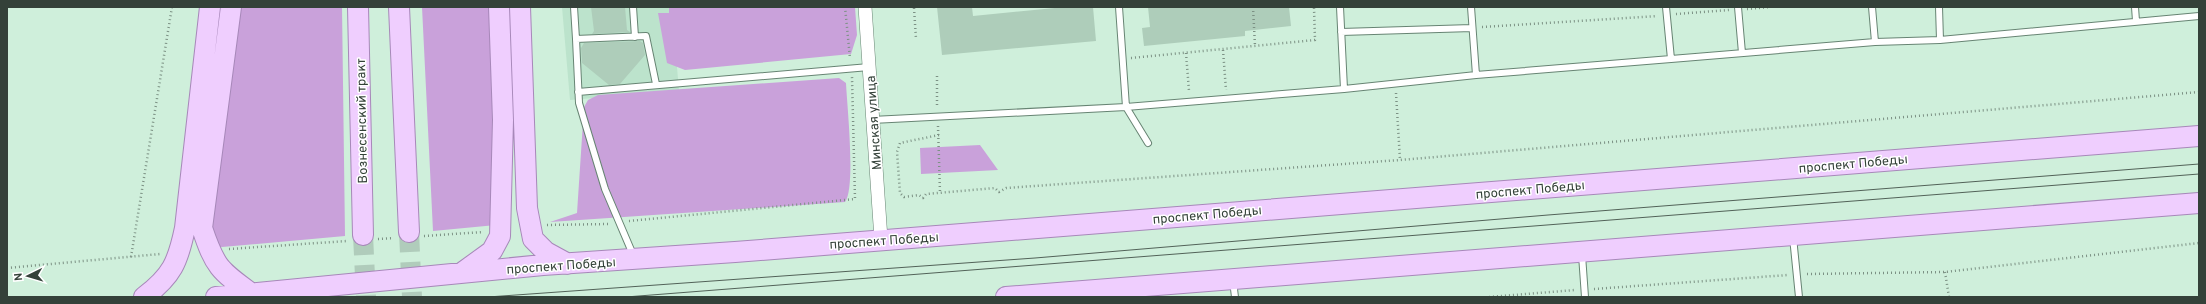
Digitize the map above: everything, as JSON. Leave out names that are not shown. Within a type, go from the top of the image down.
[{"type":"main road","points":[[144,297],[155,288],[173,268],[180,252],[185,228],[210,7]]},
{"type":"main road","points":[[231,7],[202,228],[209,250],[221,271],[252,294]]},
{"type":"main road","name":"Вознесенский тракт","points":[[358,7],[362,239]]},
{"type":"main road","points":[[399,7],[408,236]]},
{"type":"main road","points":[[462,272],[492,251],[500,236],[503,120],[499,7]]},
{"type":"main road","points":[[520,7],[527,208],[533,239],[546,252],[568,264]]},
{"type":"main road","name":"проспект Победы","points":[[216,297],[462,272],[2199,136]]},
{"type":"main road","points":[[1006,297],[1143,290],[1234,288],[1582,251],[2199,203]]},
{"type":"street","name":"Минская улица","points":[[865,7],[881,239]]},
{"type":"lane","points":[[574,7],[579,103],[605,189],[635,259]]},
{"type":"lane","points":[[632,7],[635,37]]},
{"type":"lane","points":[[1119,7],[1124,58],[1122,69],[1126,107],[1148,143]]},
{"type":"lane","points":[[1340,7],[1344,89]]},
{"type":"lane","points":[[1471,7],[1476,75]]},
{"type":"lane","points":[[1666,7],[1671,59]]},
{"type":"lane","points":[[1872,7],[1875,42]]},
{"type":"lane","points":[[1939,7],[1940,40]]},
{"type":"lane","points":[[2135,7],[2136,21]]},
{"type":"lane","points":[[1738,8],[1742,53]]},
{"type":"lane","points":[[872,120],[937,115],[1126,107],[1344,89],[1476,75],[1875,42],[1940,40],[2199,16]]},
{"type":"lane","points":[[1341,32],[1472,28]]},
{"type":"lane","points":[[576,39],[646,36],[656,84]]},
{"type":"lane","points":[[578,92],[656,84],[869,67]]},
{"type":"lane","points":[[1793,235],[1799,297]]},
{"type":"lane","points":[[1582,251],[1585,297]]},
{"type":"path","points":[[132,257],[172,7]]},
{"type":"path","points":[[627,222],[855,199],[854,91],[845,7]]},
{"type":"path","points":[[1253,7],[1255,47]]},
{"type":"path","points":[[1124,58],[1255,47],[1315,40],[1314,7]]},
{"type":"path","points":[[1472,28],[1667,15],[1738,8],[1771,7]]},
{"type":"path","points":[[914,8],[916,39]]},
{"type":"path","points":[[1223,50],[1226,98]]},
{"type":"path","points":[[1186,53],[1189,92]]},
{"type":"path","points":[[937,76],[940,193]]},
{"type":"path","points":[[1396,84],[1400,160]]},
{"type":"path","points":[[938,135],[900,143],[897,152],[900,193],[904,197],[919,195],[923,198],[926,194],[995,188],[999,192],[1006,188],[1400,160],[2199,92]]},
{"type":"path","points":[[545,225],[611,224]]},
{"type":"path","points":[[209,250],[408,236],[490,232]]},
{"type":"path","points":[[1489,297],[1797,275],[1945,272],[2199,243]]},
{"type":"path","points":[[7,268],[180,252]]},
{"type":"path","points":[[1945,272],[1949,297]]},
{"type":"shaded area","points":[[234,7],[342,7],[345,236],[222,247],[213,246],[209,230]]},
{"type":"shaded area","points":[[422,7],[493,7],[496,225],[433,231]]},
{"type":"shaded area","points":[[562,7],[672,7],[679,91],[570,100]]},
{"type":"shaded area","points":[[669,7],[855,7],[857,35],[851,54],[685,70],[667,63],[658,13],[669,13]]},
{"type":"shaded area","points":[[839,78],[846,83],[850,146],[850,181],[845,202],[550,222],[577,213],[584,107],[588,100],[598,95]]},
{"type":"shaded area","points":[[980,145],[998,170],[921,174],[920,148]]},
{"type":"building","points":[[591,7],[625,7],[627,30],[630,32],[592,34],[594,31]]},
{"type":"building","points":[[937,7],[972,7],[973,16],[1065,7],[1093,7],[1096,41],[942,55]]},
{"type":"building","points":[[1148,7],[1289,7],[1291,26],[1245,31],[1245,36],[1144,46],[1142,28],[1150,27]]},
{"type":"building","points":[[640,41],[643,43],[645,55],[620,84],[609,85],[582,63],[581,48],[584,43]]},
{"type":"tunnel","points":[[409,232],[412,297]]},
{"type":"tunnel","points":[[363,235],[366,297]]},
{"type":"tram line","points":[[488,297],[1035,258],[1548,215],[2199,164]]},
{"type":"tram line","points":[[626,297],[2199,174]]}]
